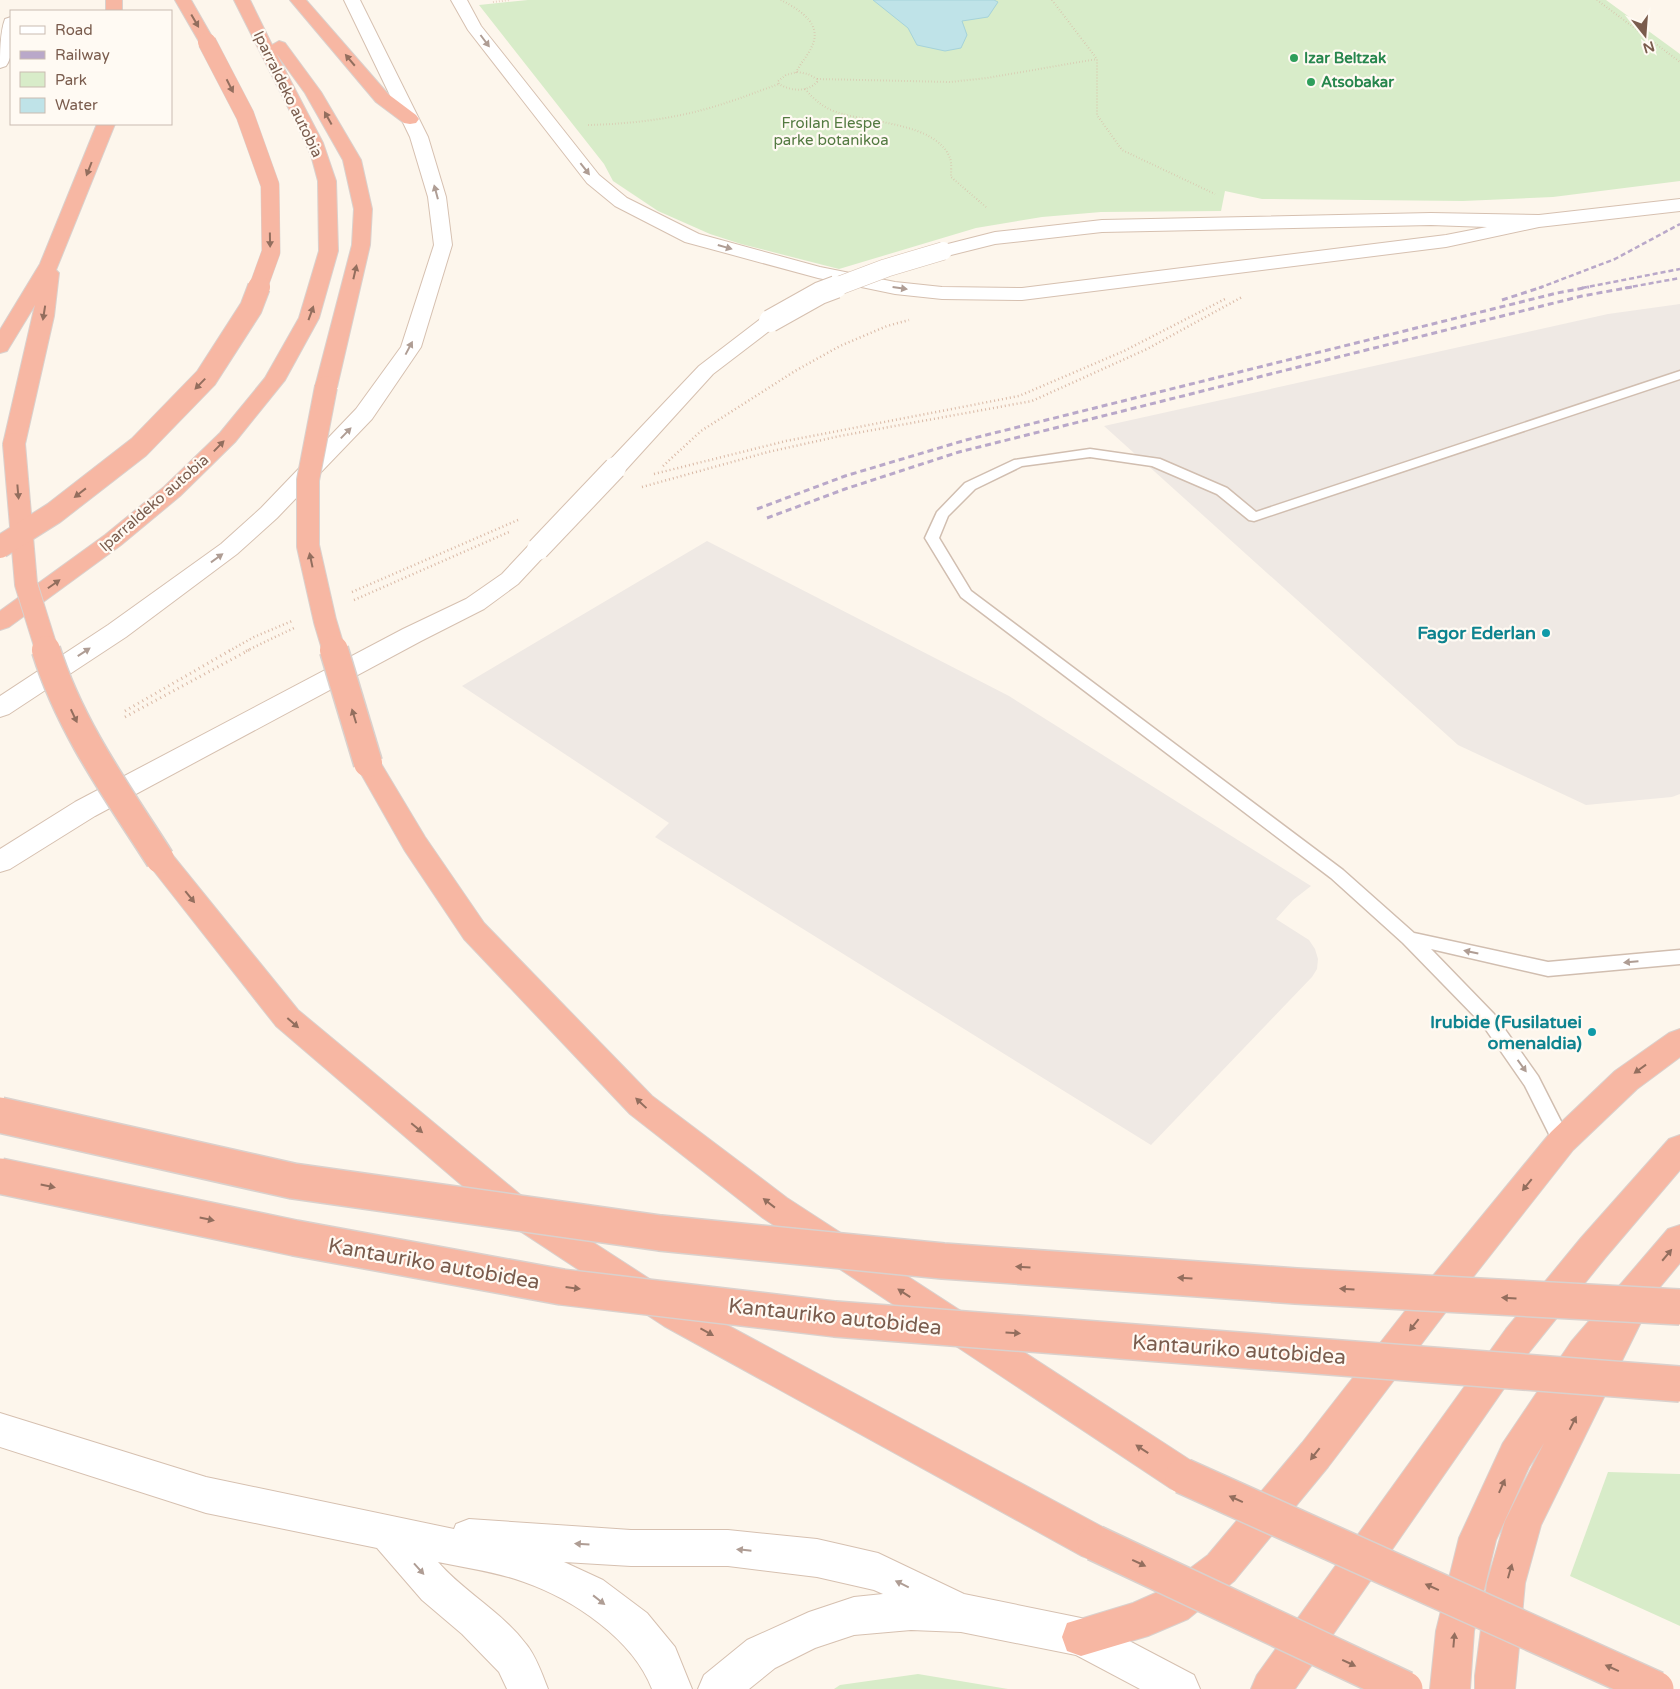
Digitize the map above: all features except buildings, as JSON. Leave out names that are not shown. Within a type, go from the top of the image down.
[{"type":"highway","points":[[0,547],[54,513],[139,447],[206,378],[251,308],[271,252],[270,185],[244,115],[207,42],[183,0]]},
{"type":"highway","points":[[243,0],[313,92],[352,160],[363,209],[361,246],[326,387],[308,480],[308,546],[325,621],[368,763],[415,844],[474,931],[641,1105],[775,1208],[1183,1476],[1656,1689]]},
{"type":"highway","name":"Iparraldeko autobia","points":[[0,622],[82,565],[164,499],[221,445],[259,400],[307,324],[322,283],[330,246],[330,214],[326,180],[318,151],[243,0]]},
{"type":"highway","points":[[298,0],[382,98],[410,119]]},
{"type":"highway","points":[[0,347],[50,264],[106,125]]},
{"type":"highway","points":[[50,264],[44,316],[14,444],[26,584],[52,669],[90,751],[160,859],[288,1018],[511,1207],[676,1315],[1095,1543],[1405,1689]]},
{"type":"highway","points":[[1081,1637],[1134,1622],[1174,1606],[1221,1568],[1315,1455],[1438,1294],[1562,1141],[1626,1080],[1680,1041]]},
{"type":"highway","points":[[0,1115],[294,1181],[660,1233],[953,1262],[1296,1286],[1680,1307]]},
{"type":"highway","points":[[1271,1689],[1518,1340],[1593,1248],[1680,1148]]},
{"type":"highway","name":"Kantauriko autobidea","points":[[0,1176],[295,1238],[562,1287],[835,1319],[1680,1384]]},
{"type":"highway","points":[[1450,1689],[1455,1632],[1478,1538],[1516,1455],[1583,1352],[1680,1239]]},
{"type":"highway","points":[[1495,1689],[1506,1583],[1524,1521],[1645,1280]]},
{"type":"street","points":[[0,708],[117,631],[229,549],[269,513],[364,414],[411,347],[428,301],[443,245],[437,197],[419,137],[352,0]]},
{"type":"street","points":[[459,0],[479,33],[593,179],[621,202],[692,238],[818,272],[895,288],[942,293],[1022,294],[1446,241],[1539,221],[1680,205]]},
{"type":"street","points":[[0,63],[10,26]]},
{"type":"street","points":[[1431,219],[1462,214],[1581,207],[1680,193]]},
{"type":"street","points":[[0,862],[85,809],[412,635],[475,604],[510,579],[706,370],[770,321],[820,293],[886,268],[942,251],[995,238],[1102,226],[1196,222],[1431,219],[1539,221]]},
{"type":"street","points":[[0,1430],[206,1495],[388,1532],[527,1564],[590,1593],[633,1627],[661,1661],[672,1689]]},
{"type":"street","points":[[388,1532],[631,1548],[728,1548],[817,1558],[878,1572],[961,1614]]},
{"type":"street","points":[[388,1532],[435,1587],[476,1620],[513,1658],[528,1689]]},
{"type":"street","points":[[718,1689],[761,1654],[809,1631],[854,1616],[912,1611],[961,1614],[1081,1637],[1180,1689]]},
{"type":"lane","points":[[1562,1141],[1532,1081],[1488,1019],[1409,938],[1337,874],[966,594],[932,538],[942,515],[970,486],[1019,463],[1090,453],[1155,462],[1222,491],[1254,516],[1649,387],[1680,375]]},
{"type":"lane","points":[[1409,938],[1548,969],[1680,958]]},
{"type":"path","points":[[781,0],[796,8],[809,19],[814,31],[814,43],[800,62],[796,73]]},
{"type":"path","points":[[1052,0],[1097,59],[1097,115],[1122,150],[1216,195]]},
{"type":"path","points":[[1597,0],[1680,62]]},
{"type":"path","points":[[779,84],[780,78],[784,75],[796,73],[809,74],[817,79],[970,81],[1076,61],[1097,59]]},
{"type":"path","points":[[585,126],[623,124],[683,114],[717,106],[779,84],[787,88],[805,89],[815,85],[817,79]]},
{"type":"path","points":[[805,89],[809,97],[836,111],[917,131],[933,139],[946,150],[951,159],[951,176],[962,188],[986,207]]},
{"type":"path","points":[[638,489],[768,452],[840,436],[1032,401],[1147,349],[1250,292]]},
{"type":"path","points":[[646,476],[786,441],[1019,396],[1124,351],[1232,295]]},
{"type":"path","points":[[655,473],[701,430],[795,371],[840,346],[887,326],[914,318]]},
{"type":"path","points":[[346,595],[499,527],[526,517]]},
{"type":"path","points":[[351,601],[512,531]]},
{"type":"path","points":[[125,711],[254,637],[297,618]]},
{"type":"path","points":[[124,717],[256,646],[299,626]]},
{"type":"shaded area","name":"Fagor Ederlan","points":[[1680,304],[1680,794],[1672,797],[1586,805],[1458,745],[1104,426],[1608,314]]},
{"type":"shaded area","points":[[707,541],[1009,696],[1311,886],[1293,900],[1276,919],[1309,940],[1315,949],[1318,959],[1317,969],[1312,977],[1151,1145],[655,837],[669,823],[462,686]]},
{"type":"green space","name":"Froilan Elespe parke botanikoa","points":[[528,0],[1606,0],[1680,54],[1680,181],[1553,197],[1463,201],[1262,199],[1225,191],[1221,211],[1101,212],[1042,217],[976,228],[839,269],[741,244],[710,234],[658,211],[613,181],[604,164],[479,5]]},
{"type":"green space","points":[[1608,1472],[1680,1474],[1680,1626],[1570,1576]]},
{"type":"green space","points":[[918,1674],[1008,1689],[834,1689],[840,1685]]},
{"type":"water","points":[[873,0],[994,0],[998,2],[988,17],[962,21],[967,35],[961,48],[945,51],[917,45],[908,28]]},
{"type":"railway","points":[[1539,288],[1615,259],[1680,224]]},
{"type":"railway","points":[[1582,288],[1680,269]]},
{"type":"railway","points":[[1625,288],[1680,278]]},
{"type":"railway","points":[[757,509],[845,476],[966,440],[1557,293],[1589,287]]},
{"type":"railway","points":[[767,518],[845,489],[959,452],[1582,296],[1632,287]]},
{"type":"railway","points":[[1502,300],[1539,288]]},
{"type":"place","name":"Izar Beltzak","points":[[1294,58]]},
{"type":"place","name":"Atsobakar","points":[[1311,82]]},
{"type":"place","name":"Fagor Ederlan","points":[[1546,633]]},
{"type":"place","name":"Irubide (Fusilatuei omenaldia)","points":[[1592,1032]]}]
